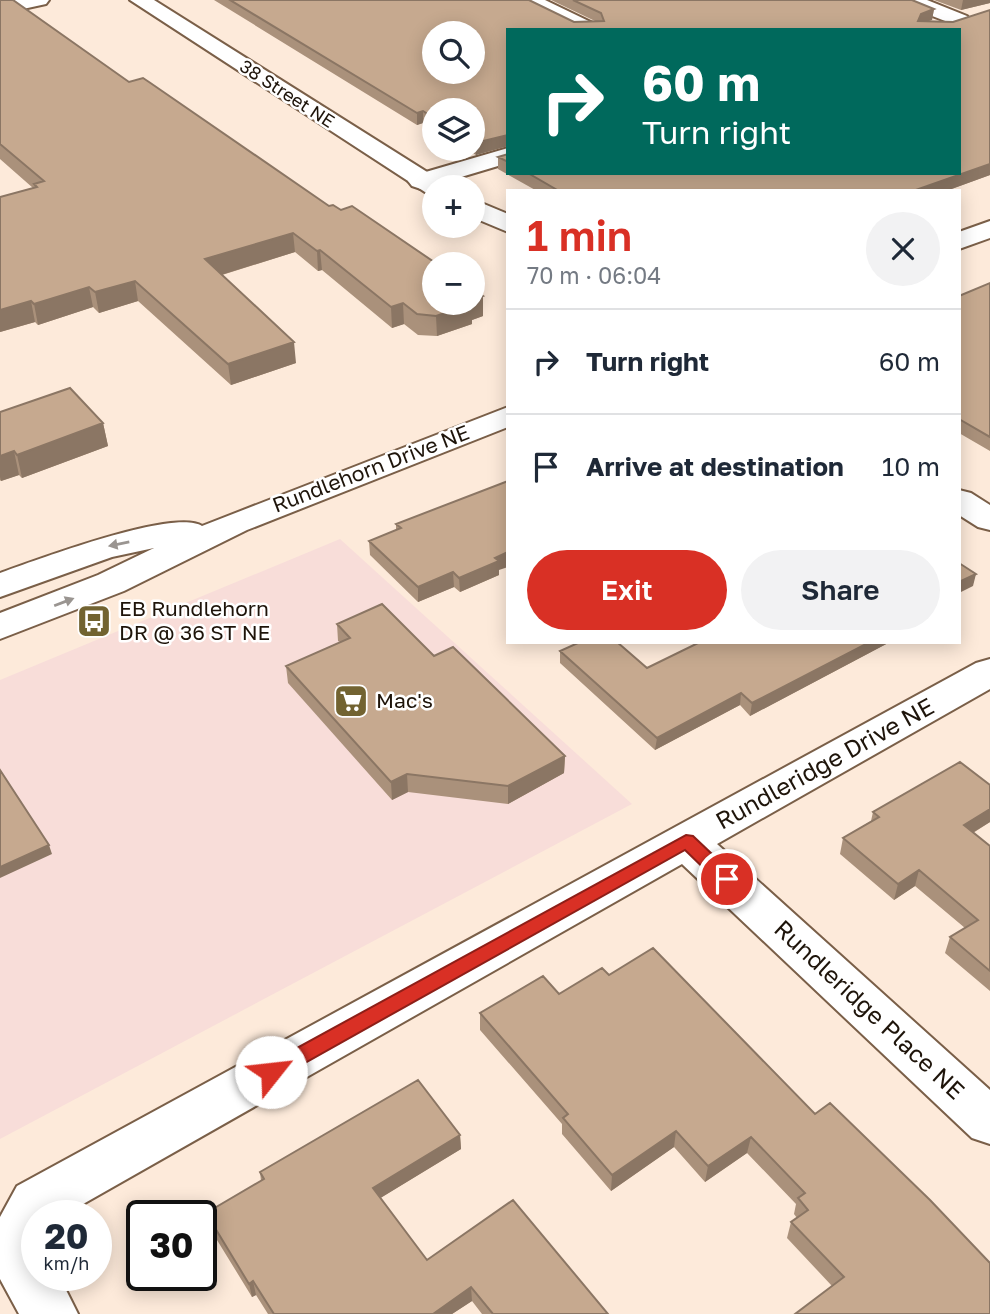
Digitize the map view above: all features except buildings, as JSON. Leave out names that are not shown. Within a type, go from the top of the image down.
[{"type":"street","points":[[0,8],[39,0]]},
{"type":"street","name":"38 Street NE","points":[[140,0],[422,180]]},
{"type":"street","points":[[529,0],[588,28]]},
{"type":"street","points":[[908,0],[970,17],[934,28]]},
{"type":"street","points":[[453,175],[506,156]]},
{"type":"street","points":[[485,213],[506,223]]},
{"type":"street","points":[[961,240],[990,229]]},
{"type":"street","name":"Rundlehorn Drive NE","points":[[0,627],[111,583],[235,523],[506,417]]},
{"type":"street","points":[[961,501],[990,520]]},
{"type":"street","name":"Rundlehorn Drive NE","points":[[0,586],[103,548],[235,523]]},
{"type":"street","name":"Rundleridge Drive NE","points":[[50,1314],[12,1248],[36,1203],[990,672]]},
{"type":"street","name":"Rundleridge Place NE","points":[[686,841],[990,1122]]},
{"type":"shaded area","points":[[340,539],[632,804],[0,1139],[0,680]]},
{"type":"place","name":"EB Rundlehorn DR @ 36 ST NE","points":[[94,621]]},
{"type":"place","name":"Mac's","points":[[351,701]]},
{"type":"route","points":[[271,1072],[686,841],[727,879]]}]
